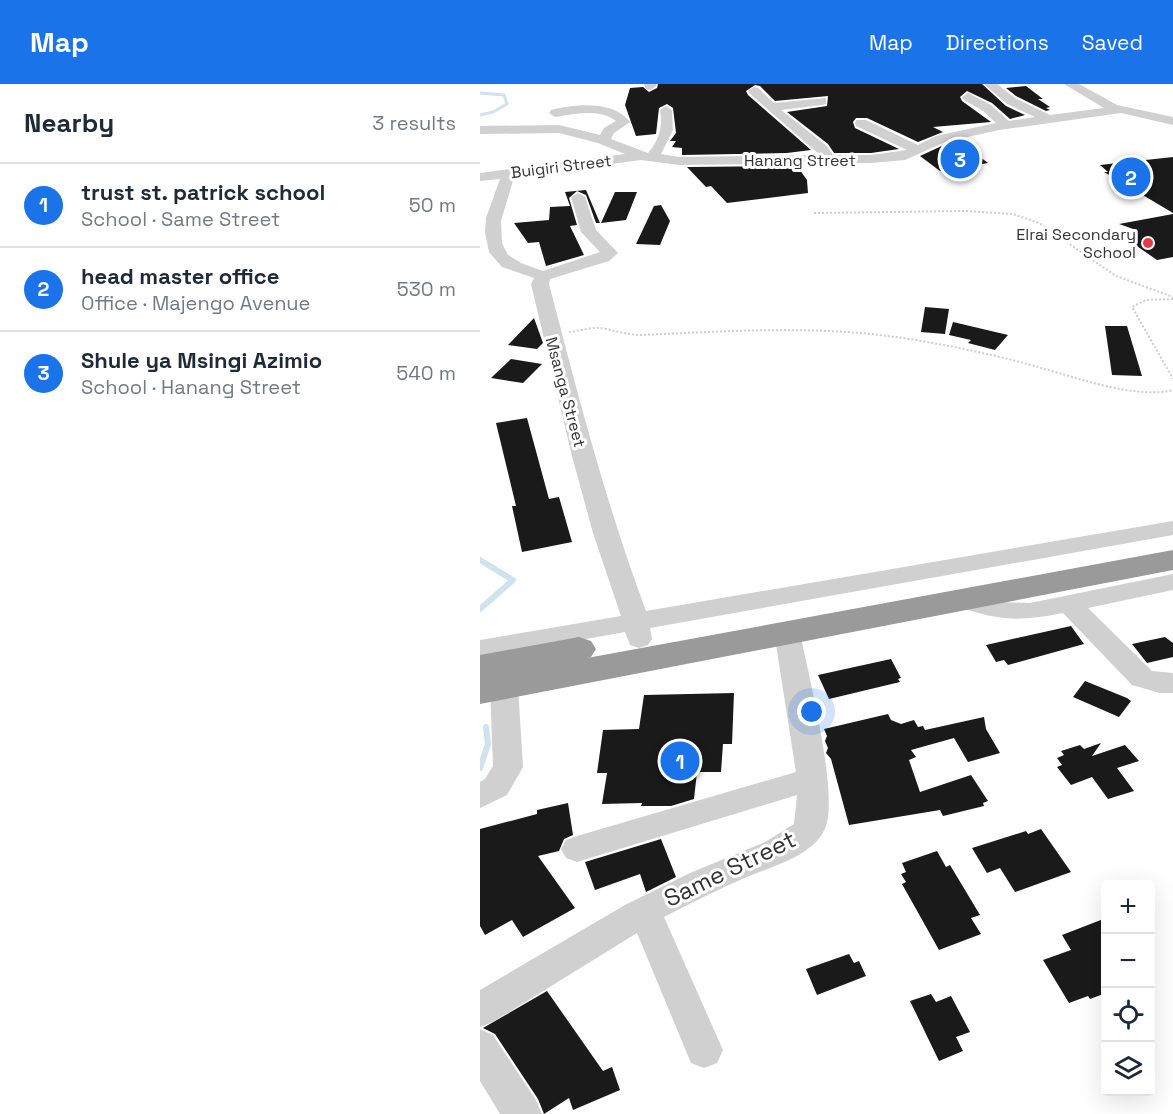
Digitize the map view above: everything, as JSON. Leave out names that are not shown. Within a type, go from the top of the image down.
[{"type":"highway","points":[[488,681],[638,630],[1173,542]]},
{"type":"highway","points":[[488,681],[787,632],[1173,560]]},
{"type":"street","points":[[990,84],[1011,101],[1048,119]]},
{"type":"street","points":[[1070,84],[1098,101],[1120,110],[1173,121]]},
{"type":"street","points":[[754,91],[822,149],[829,159]]},
{"type":"street","points":[[968,97],[987,108],[1006,125]]},
{"type":"street","points":[[771,107],[822,101]]},
{"type":"street","name":"Hanang Street","points":[[480,130],[546,128],[573,131],[647,157],[705,161],[889,158],[905,156],[948,137],[1006,125],[1162,105]]},
{"type":"street","points":[[546,128],[553,109],[619,116],[623,123],[609,131],[604,140]]},
{"type":"street","points":[[647,157],[666,136],[668,118],[666,110]]},
{"type":"street","points":[[861,123],[918,150]]},
{"type":"street","name":"Buigiri Street","points":[[480,177],[647,157]]},
{"type":"street","points":[[507,173],[507,184],[495,214],[494,245],[497,255],[501,260],[543,276],[603,258],[610,253],[589,232],[578,197]]},
{"type":"street","name":"Msanga Street","points":[[543,276],[540,284],[551,335],[605,533],[638,630]]},
{"type":"street","points":[[480,649],[638,630],[1173,528]]},
{"type":"street","points":[[963,599],[994,610],[1030,611],[1173,582]]},
{"type":"street","points":[[1068,603],[1142,678],[1160,683],[1173,683]]},
{"type":"street","name":"Same Street","points":[[480,1010],[645,912],[702,881],[794,841],[809,828],[812,816],[812,779],[787,632]]},
{"type":"street","points":[[480,796],[496,787],[508,768],[488,681]]},
{"type":"street","points":[[577,849],[812,779]]},
{"type":"street","points":[[645,912],[704,1050]]},
{"type":"street","points":[[480,1047],[522,1114]]},
{"type":"path","points":[[814,213],[965,211],[1014,214],[1039,223],[1092,262],[1116,276],[1173,298]]},
{"type":"path","points":[[1173,298],[1144,300],[1132,306],[1173,379]]},
{"type":"path","points":[[551,335],[599,328],[633,335],[778,329],[827,331],[918,340],[1006,358],[1078,380],[1157,394],[1173,390]]},
{"type":"building","points":[[658,84],[982,84],[1006,106],[1025,115],[1010,119],[992,103],[967,91],[960,97],[962,101],[991,122],[933,127],[943,132],[918,142],[867,118],[856,118],[853,122],[855,128],[899,149],[871,153],[834,153],[828,144],[787,112],[827,106],[828,96],[775,101],[760,86],[755,85],[746,91],[748,95],[811,150],[787,153],[682,155],[682,148],[672,147],[676,141],[670,141],[676,133],[673,108],[667,104],[659,108],[656,134],[636,136],[625,105],[630,88],[643,87],[649,92],[657,88]]},
{"type":"building","points":[[1026,86],[1043,99],[1038,99],[1050,107],[1046,108],[1050,110],[1046,111],[1016,96],[1006,88]]},
{"type":"building","points":[[959,141],[988,163],[940,171],[920,156],[946,144]]},
{"type":"building","points":[[1173,157],[1173,213],[1104,172],[1108,172],[1100,165]]},
{"type":"building","points":[[797,166],[807,180],[808,193],[727,203],[711,186],[706,187],[687,167]]},
{"type":"building","points":[[586,190],[600,223],[596,223],[586,195],[577,191],[569,198],[577,225],[570,226],[584,255],[546,266],[539,242],[528,243],[514,223],[549,220],[550,207],[570,206],[565,192]]},
{"type":"building","points":[[615,192],[637,192],[626,220],[601,223]]},
{"type":"building","points":[[661,205],[670,221],[660,245],[636,244],[654,206]]},
{"type":"building","name":"Elrai Secondary School","points":[[1173,214],[1173,257],[1157,260],[1118,233],[1136,230],[1119,224]]},
{"type":"building","points":[[925,307],[949,309],[945,334],[921,332]]},
{"type":"building","points":[[534,318],[543,343],[537,349],[508,345]]},
{"type":"building","points":[[953,322],[1008,335],[995,350],[968,343],[971,340],[949,335]]},
{"type":"building","points":[[1105,326],[1127,326],[1142,376],[1112,375]]},
{"type":"building","points":[[511,359],[542,364],[523,383],[491,378]]},
{"type":"building","points":[[527,418],[549,499],[559,497],[572,542],[522,552],[512,506],[516,506],[496,423]]},
{"type":"building","points":[[1071,626],[1084,644],[1008,665],[1004,660],[996,662],[986,645]]},
{"type":"building","points":[[1165,637],[1173,643],[1173,657],[1147,663],[1132,644]]},
{"type":"building","points":[[891,659],[901,678],[898,679],[900,682],[829,699],[818,675]]},
{"type":"building","points":[[1085,681],[1131,701],[1119,717],[1073,697]]},
{"type":"building","points":[[734,693],[732,744],[723,744],[721,772],[697,772],[694,799],[671,806],[641,806],[642,803],[602,804],[607,773],[597,773],[603,730],[639,729],[644,695]]},
{"type":"building","points":[[888,714],[891,720],[901,724],[914,720],[918,727],[923,726],[925,730],[984,717],[986,729],[1000,753],[968,762],[954,738],[911,750],[916,757],[909,760],[920,792],[971,775],[988,801],[983,803],[984,806],[943,816],[940,810],[849,825],[831,759],[826,753],[827,736],[824,729]]},
{"type":"building","points":[[1101,743],[1092,756],[1125,745],[1139,761],[1117,768],[1134,791],[1108,799],[1092,777],[1071,785],[1057,767],[1062,765],[1057,758],[1064,755],[1061,751],[1080,745],[1084,749]]},
{"type":"building","points":[[568,803],[573,835],[564,839],[559,851],[538,856],[575,908],[523,937],[512,920],[485,935],[480,926],[480,829],[537,814],[537,810]]},
{"type":"building","points":[[1041,829],[1071,872],[1015,892],[1000,868],[987,873],[972,848],[1026,831],[1028,834]]},
{"type":"building","points":[[661,839],[676,877],[646,892],[640,874],[595,890],[585,862]]},
{"type":"building","points":[[937,851],[946,867],[950,865],[980,915],[971,918],[981,934],[939,950],[902,884],[906,882],[901,874],[906,872],[902,863]]},
{"type":"building","points":[[1101,920],[1101,995],[1090,999],[1088,996],[1069,1003],[1043,960],[1071,950],[1062,935]]},
{"type":"building","points":[[849,954],[854,963],[859,961],[866,976],[817,995],[806,969]]},
{"type":"building","points":[[547,991],[603,1071],[612,1067],[620,1090],[573,1110],[569,1098],[544,1114],[538,1099],[495,1034],[483,1028]]},
{"type":"building","points":[[931,994],[936,1002],[951,996],[970,1032],[956,1037],[963,1051],[939,1061],[910,1001]]},
{"type":"waterway","points":[[480,93],[504,95],[507,104],[493,112],[480,115]]},
{"type":"waterway","points":[[480,560],[513,580],[480,609]]},
{"type":"waterway","points":[[480,768],[488,744],[486,727]]},
{"type":"place","name":"Shule ya Msingi Azimio","points":[[960,159]]},
{"type":"place","name":"head master office","points":[[1131,177]]},
{"type":"place","name":"Elrai Secondary School","points":[[1148,243]]},
{"type":"place","name":"trust st. patrick school","points":[[680,761]]}]
